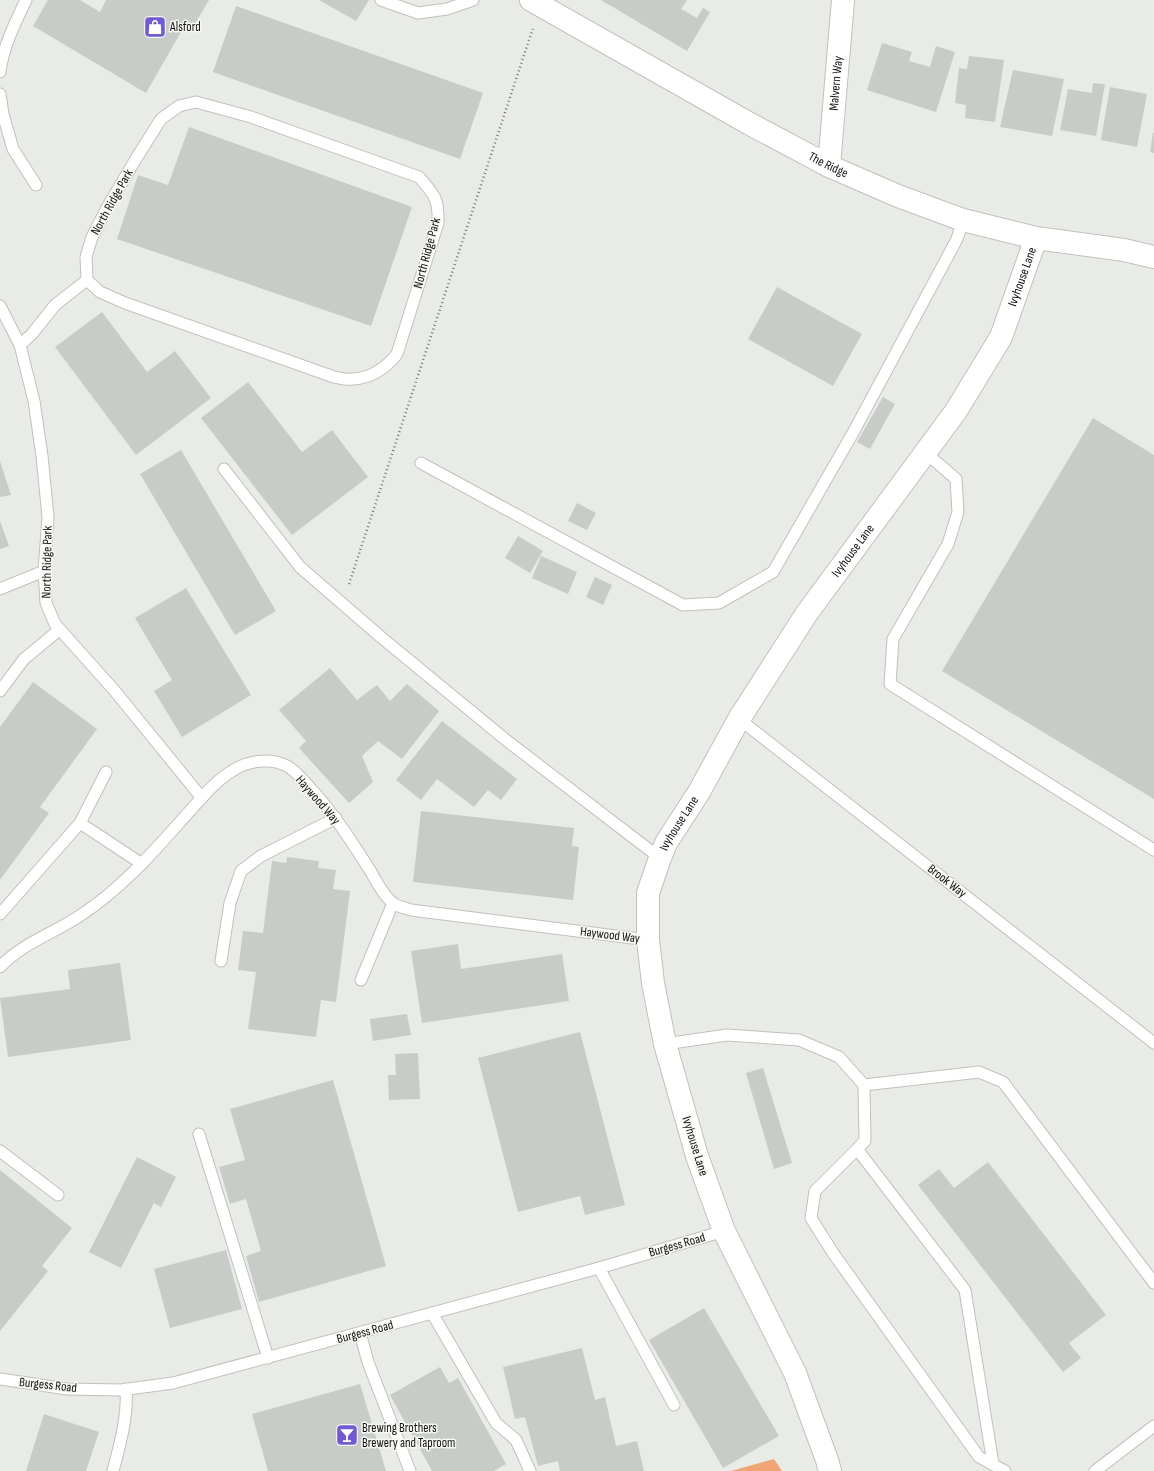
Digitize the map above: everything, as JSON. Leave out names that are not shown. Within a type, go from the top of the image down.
[{"type":"street","name":"Malvern Way","points":[[829,166],[843,0]]},
{"type":"street","name":"The Ridge","points":[[537,3],[750,124],[829,166],[898,196],[963,220],[1036,238],[1124,250],[1154,257]]},
{"type":"street","name":"Ivyhouse Lane","points":[[830,1471],[828,1460],[795,1373],[724,1231],[697,1156],[665,1044],[653,983],[648,940],[648,893],[666,843],[699,792],[739,719],[807,613],[926,453],[956,410],[1001,337],[1036,238]]},
{"type":"lane","points":[[0,72],[1,62],[12,29],[26,0]]},
{"type":"lane","points":[[381,0],[418,13],[447,9],[473,0]]},
{"type":"lane","points":[[0,94],[3,114],[13,149],[36,185]]},
{"type":"lane","name":"North Ridge Park","points":[[196,102],[251,117],[418,177],[434,196],[438,207],[438,223],[397,354],[389,364],[379,372],[353,380],[334,377],[125,303],[100,292],[87,280],[86,257],[92,237],[108,206],[161,118],[179,106],[196,102]]},
{"type":"lane","points":[[421,463],[683,605],[719,603],[773,572],[854,431],[957,239],[963,220]]},
{"type":"lane","points":[[20,345],[32,334],[54,305],[87,280]]},
{"type":"lane","name":"North Ridge Park","points":[[0,306],[20,345],[34,400],[42,456],[48,517],[44,571],[46,603],[54,624],[114,690],[202,798]]},
{"type":"lane","points":[[926,453],[956,479],[958,512],[948,544],[893,639],[890,684],[1154,850]]},
{"type":"lane","points":[[224,469],[300,567],[382,638],[506,740],[660,858]]},
{"type":"lane","points":[[0,589],[44,571]]},
{"type":"lane","points":[[0,691],[24,659],[60,630]]},
{"type":"lane","name":"Brook Way","points":[[739,719],[1154,1042]]},
{"type":"lane","name":"Haywood Way","points":[[0,967],[27,946],[80,916],[103,899],[142,864],[202,798],[231,771],[244,765],[268,760],[286,766],[300,777],[336,818],[382,890],[393,903],[411,910],[648,940]]},
{"type":"lane","points":[[0,914],[80,823],[106,772]]},
{"type":"lane","points":[[221,961],[230,903],[241,871],[261,856],[336,818]]},
{"type":"lane","points":[[80,823],[142,864]]},
{"type":"lane","points":[[361,980],[393,903]]},
{"type":"lane","points":[[665,1044],[727,1035],[799,1040],[839,1057],[864,1085],[865,1141],[815,1191],[811,1218],[833,1253],[979,1457],[1005,1471]]},
{"type":"lane","points":[[864,1085],[979,1072],[1003,1082],[1154,1283]]},
{"type":"lane","points":[[199,1134],[268,1358]]},
{"type":"lane","points":[[857,1149],[965,1290],[992,1464]]},
{"type":"lane","points":[[0,1152],[58,1195]]},
{"type":"lane","name":"Burgess Road","points":[[0,1379],[67,1389],[126,1389],[173,1382],[360,1334],[600,1268],[724,1231]]},
{"type":"lane","points":[[600,1268],[674,1406]]},
{"type":"lane","points":[[432,1313],[496,1422],[516,1440],[530,1471]]},
{"type":"lane","points":[[360,1334],[368,1362],[410,1471]]},
{"type":"lane","points":[[113,1471],[125,1420],[126,1389]]},
{"type":"lane","points":[[1095,1471],[1154,1426]]},
{"type":"path","points":[[348,586],[529,40],[537,3]]},
{"type":"shaded area","points":[[774,1459],[782,1471],[731,1471]]},
{"type":"building","points":[[48,0],[80,0],[100,12],[106,0],[209,0],[192,29],[185,25],[146,93],[33,26]]},
{"type":"building","points":[[319,0],[369,0],[356,21]]},
{"type":"building","points":[[601,0],[687,0],[681,9],[697,18],[703,8],[710,12],[687,51]]},
{"type":"building","points":[[236,6],[483,93],[460,159],[213,72]]},
{"type":"building","points":[[882,43],[912,52],[909,61],[930,67],[936,46],[955,52],[936,112],[867,90]]},
{"type":"building","points":[[969,56],[1004,60],[995,122],[965,118],[966,105],[955,103],[959,68],[967,69]]},
{"type":"building","points":[[1013,70],[1064,79],[1052,136],[1000,127]]},
{"type":"building","points":[[1093,83],[1105,84],[1096,136],[1060,130],[1068,89],[1092,93]]},
{"type":"building","points":[[1110,87],[1147,94],[1137,147],[1101,140]]},
{"type":"building","points":[[189,127],[412,207],[371,326],[117,239],[138,175],[168,185]]},
{"type":"building","points":[[1154,133],[1154,153],[1150,152]]},
{"type":"building","points":[[777,287],[862,334],[833,386],[748,339]]},
{"type":"building","points":[[102,312],[147,372],[175,351],[211,398],[136,455],[55,347]]},
{"type":"building","points":[[248,382],[302,452],[332,430],[368,477],[292,535],[201,418]]},
{"type":"building","points":[[883,397],[895,404],[870,449],[857,442]]},
{"type":"building","points":[[1093,418],[1154,455],[1154,799],[942,671]]},
{"type":"building","points":[[181,450],[276,611],[235,635],[140,474]]},
{"type":"building","points":[[0,461],[11,495],[0,497]]},
{"type":"building","points":[[577,503],[596,513],[587,530],[568,521]]},
{"type":"building","points":[[0,521],[9,546],[0,549]]},
{"type":"building","points":[[518,536],[543,551],[530,573],[505,558]]},
{"type":"building","points":[[541,556],[577,572],[568,594],[532,578]]},
{"type":"building","points":[[595,577],[612,585],[603,605],[586,597]]},
{"type":"building","points":[[186,588],[251,695],[182,737],[154,691],[172,680],[135,618]]},
{"type":"building","points":[[330,668],[357,700],[377,685],[390,701],[407,684],[439,711],[402,759],[378,741],[362,756],[373,782],[349,803],[299,748],[306,741],[279,710]]},
{"type":"building","points":[[33,682],[97,729],[40,807],[49,813],[0,880],[0,727]]},
{"type":"building","points":[[442,721],[517,779],[501,800],[488,790],[474,807],[437,779],[421,800],[396,780]]},
{"type":"building","points":[[421,811],[574,828],[572,846],[579,847],[573,900],[413,882]]},
{"type":"building","points":[[287,857],[319,861],[318,868],[336,870],[333,889],[350,891],[336,1002],[321,1000],[316,1037],[248,1029],[256,972],[238,970],[243,931],[263,933],[272,861],[286,863]]},
{"type":"building","points":[[458,944],[461,969],[562,954],[569,1001],[422,1023],[411,951]]},
{"type":"building","points":[[120,963],[131,1040],[8,1057],[0,998],[70,989],[68,970]]},
{"type":"building","points":[[407,1014],[411,1035],[373,1041],[370,1019]]},
{"type":"building","points":[[580,1032],[625,1205],[585,1215],[580,1196],[518,1212],[478,1058]]},
{"type":"building","points":[[418,1053],[420,1099],[389,1100],[388,1075],[396,1075],[395,1054]]},
{"type":"building","points":[[763,1068],[792,1163],[774,1169],[746,1073]]},
{"type":"building","points":[[333,1080],[386,1266],[259,1302],[246,1256],[261,1251],[246,1199],[230,1204],[219,1167],[245,1160],[230,1109]]},
{"type":"building","points":[[137,1157],[176,1177],[161,1207],[154,1203],[121,1268],[89,1252]]},
{"type":"building","points":[[988,1162],[1106,1315],[1069,1343],[1081,1358],[1063,1372],[918,1185],[939,1169],[954,1188]]},
{"type":"building","points":[[0,1170],[72,1228],[42,1266],[48,1271],[0,1331]]},
{"type":"building","points":[[226,1250],[242,1309],[170,1328],[154,1269]]},
{"type":"building","points":[[704,1308],[779,1436],[723,1468],[649,1340]]},
{"type":"building","points":[[582,1348],[595,1400],[605,1397],[616,1446],[637,1441],[644,1471],[560,1471],[558,1461],[538,1466],[525,1417],[515,1419],[503,1367]]},
{"type":"building","points":[[440,1367],[449,1383],[458,1378],[506,1464],[494,1471],[432,1471],[390,1395]]},
{"type":"building","points":[[360,1384],[386,1471],[268,1471],[252,1414]]},
{"type":"building","points":[[44,1414],[99,1432],[86,1471],[26,1471]]},
{"type":"place","name":"Alsford","points":[[155,27]]},
{"type":"place","name":"Brewing Brothers Brewery and Taproom","points":[[347,1435]]}]
